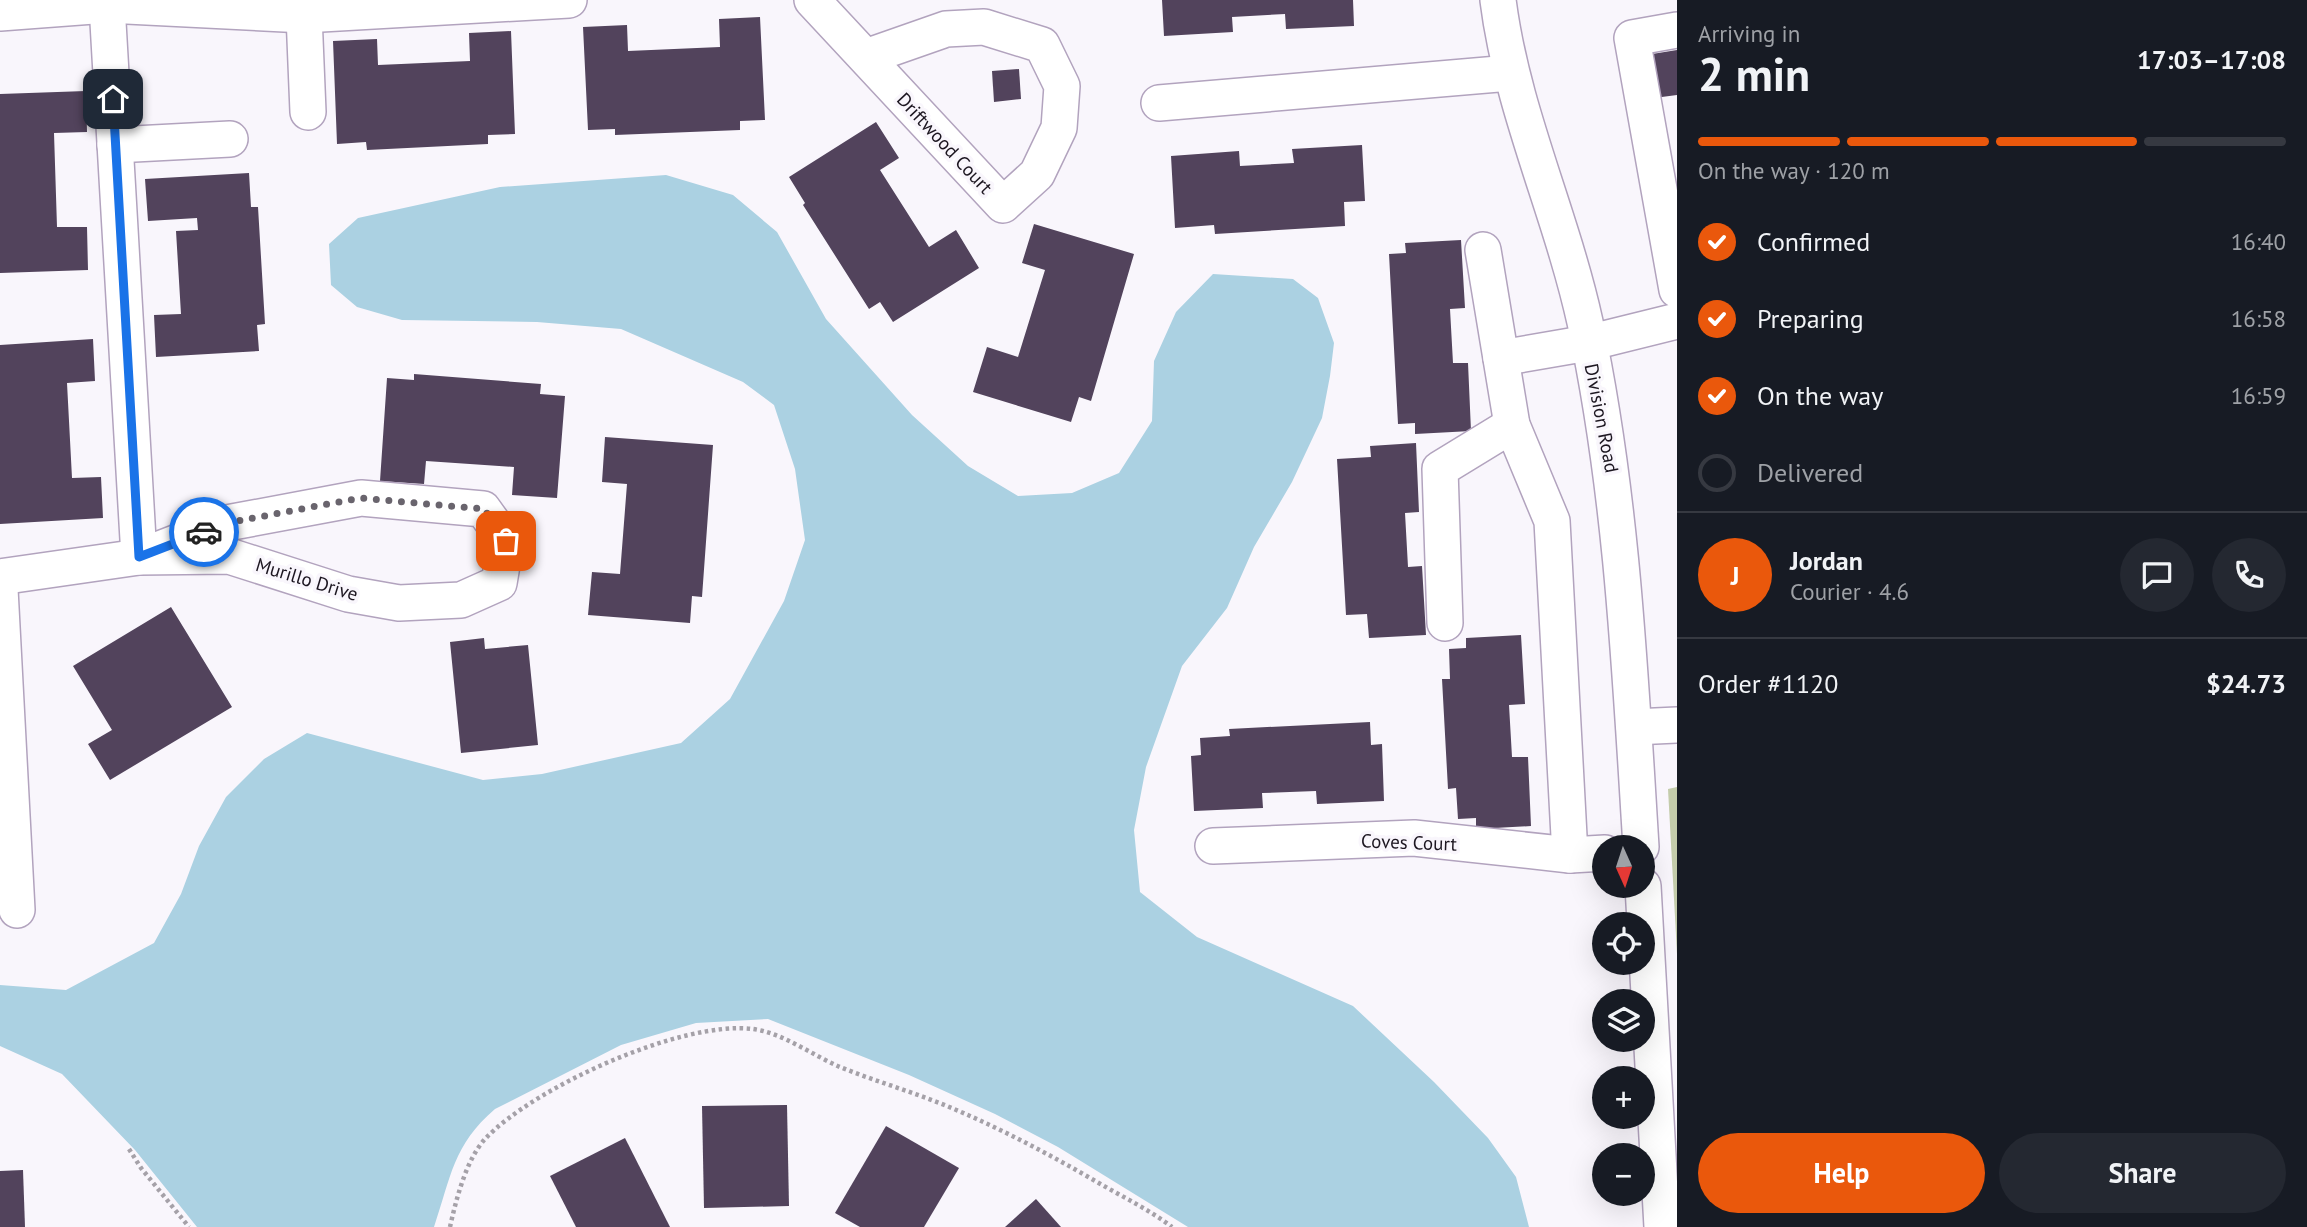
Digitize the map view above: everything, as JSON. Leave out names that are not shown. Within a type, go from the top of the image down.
[{"type":"street","points":[[0,13],[107,5],[304,15],[569,0]]},
{"type":"street","name":"Driftwood Court","points":[[812,0],[1003,205],[1037,174],[1059,128],[1062,86],[1042,45],[984,27],[946,29],[866,57]]},
{"type":"street","name":"Division Road","points":[[1498,0],[1510,73],[1585,321],[1612,466],[1624,566],[1640,835]]},
{"type":"street","points":[[107,5],[139,557]]},
{"type":"street","points":[[304,15],[308,112]]},
{"type":"street","points":[[1677,30],[1632,38],[1677,290]]},
{"type":"street","points":[[1159,103],[1510,73]]},
{"type":"street","points":[[115,145],[230,139]]},
{"type":"street","points":[[1483,250],[1512,425],[1552,521],[1570,855]]},
{"type":"street","points":[[1500,358],[1588,343],[1677,321]]},
{"type":"street","points":[[1446,623],[1440,469],[1512,425]]},
{"type":"street","name":"Murillo Drive","points":[[0,577],[139,557],[229,556],[348,594],[399,603],[461,600],[499,583],[506,541],[484,509],[360,498],[227,523],[139,557]]},
{"type":"street","points":[[0,589],[17,910]]},
{"type":"street","points":[[1634,727],[1677,725]]},
{"type":"street","name":"Coves Court","points":[[1213,846],[1414,838],[1570,855],[1592,854]]},
{"type":"street","points":[[1644,898],[1662,1227]]},
{"type":"path","points":[[450,1227],[470,1166],[484,1140],[527,1105],[574,1078],[625,1054],[688,1036],[753,1029],[781,1038],[843,1068],[956,1109],[1053,1157],[1172,1227]]},
{"type":"path","points":[[129,1149],[189,1227]]},
{"type":"green space","points":[[1677,787],[1677,954],[1668,789]]},
{"type":"water","points":[[666,175],[733,195],[777,232],[826,319],[912,415],[968,466],[1018,496],[1072,493],[1119,473],[1152,421],[1154,361],[1176,312],[1213,274],[1293,279],[1318,298],[1334,343],[1322,418],[1292,482],[1254,547],[1227,608],[1182,666],[1146,767],[1134,830],[1140,892],[1197,937],[1353,1006],[1434,1082],[1488,1138],[1516,1177],[1529,1227],[1188,1227],[1058,1147],[995,1114],[909,1075],[768,1019],[696,1023],[621,1045],[495,1109],[481,1122],[462,1149],[434,1227],[197,1227],[135,1150],[62,1074],[0,1046],[0,985],[66,990],[154,943],[181,894],[199,846],[226,797],[264,759],[307,733],[483,780],[542,774],[681,743],[730,699],[784,601],[805,540],[795,469],[774,405],[743,382],[621,329],[537,322],[402,320],[357,307],[331,285],[329,244],[358,218],[500,187]]},
{"type":"building","points":[[1162,0],[1353,0],[1354,26],[1286,29],[1285,14],[1232,17],[1233,32],[1164,36]]},
{"type":"building","points":[[760,17],[765,120],[740,121],[740,130],[615,135],[615,129],[588,130],[583,27],[627,25],[628,51],[720,47],[719,19]]},
{"type":"building","points":[[511,31],[515,134],[488,135],[488,144],[367,150],[366,142],[337,144],[333,41],[377,39],[378,65],[470,61],[469,33]]},
{"type":"building","points":[[1677,50],[1677,95],[1654,98],[1646,55]]},
{"type":"building","points":[[1019,69],[1021,99],[994,102],[992,71]]},
{"type":"building","points":[[86,91],[87,132],[54,133],[57,227],[87,227],[88,270],[0,273],[0,94]]},
{"type":"building","points":[[876,122],[899,158],[880,170],[929,247],[956,230],[979,268],[893,322],[880,302],[869,309],[803,205],[805,203],[789,177]]},
{"type":"building","points":[[1362,145],[1365,201],[1344,202],[1345,226],[1215,234],[1214,225],[1175,228],[1171,156],[1239,151],[1240,166],[1294,163],[1292,149]]},
{"type":"building","points":[[249,173],[251,207],[258,207],[265,324],[257,325],[259,351],[156,357],[154,315],[181,314],[176,231],[198,230],[197,218],[148,221],[145,179]]},
{"type":"building","points":[[1034,224],[1134,254],[1091,401],[1079,397],[1071,422],[973,392],[987,347],[1018,357],[1045,270],[1022,263]]},
{"type":"building","points":[[1461,240],[1465,308],[1450,309],[1453,363],[1468,363],[1471,431],[1415,434],[1415,423],[1398,424],[1389,254],[1406,253],[1405,243]]},
{"type":"building","points":[[93,339],[95,381],[67,383],[72,478],[101,477],[103,518],[0,524],[0,345]]},
{"type":"building","points":[[414,374],[541,384],[540,394],[565,396],[557,498],[512,495],[514,467],[426,461],[424,484],[380,481],[387,378],[414,380]]},
{"type":"building","points":[[605,437],[713,445],[702,597],[692,596],[690,623],[588,615],[592,572],[620,574],[627,484],[602,482]]},
{"type":"building","points":[[1416,443],[1419,512],[1405,513],[1408,567],[1422,566],[1426,635],[1369,638],[1367,614],[1346,615],[1337,459],[1371,457],[1370,446]]},
{"type":"building","points":[[171,607],[232,707],[110,780],[88,744],[112,730],[73,666]]},
{"type":"building","points":[[1521,635],[1525,704],[1509,705],[1512,757],[1528,757],[1531,826],[1476,829],[1476,818],[1458,819],[1456,788],[1448,789],[1442,679],[1450,679],[1449,649],[1466,648],[1466,638]]},
{"type":"building","points":[[484,638],[485,649],[528,645],[538,745],[461,753],[450,642]]},
{"type":"building","points":[[1370,722],[1371,745],[1382,744],[1384,801],[1317,804],[1316,791],[1262,793],[1263,808],[1194,811],[1191,756],[1201,755],[1200,738],[1230,736],[1229,729]]},
{"type":"building","points":[[787,1105],[789,1206],[704,1208],[702,1106]]},
{"type":"building","points":[[886,1126],[959,1168],[924,1227],[860,1227],[835,1213]]},
{"type":"building","points":[[625,1138],[670,1227],[576,1227],[550,1176]]},
{"type":"building","points":[[23,1170],[25,1227],[0,1227],[0,1171]]},
{"type":"building","points":[[1036,1199],[1061,1227],[1005,1227]]},
{"type":"way so far","points":[[204,532],[227,523],[360,498],[484,509],[506,541]]},
{"type":"route","points":[[113,99],[139,557],[204,532]]}]
